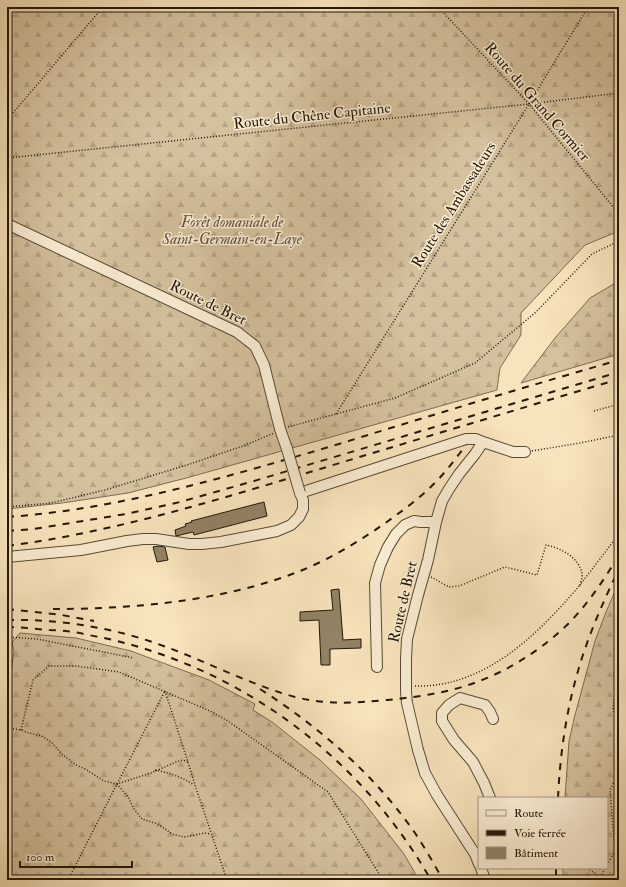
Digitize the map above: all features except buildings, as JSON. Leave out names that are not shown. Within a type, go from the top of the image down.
[{"type":"lane","name":"Route de Bret","points":[[7,224],[237,332],[255,346],[264,365],[280,429],[303,500],[303,509],[299,517],[291,525],[277,530],[221,542],[188,544],[156,539],[143,539],[81,550],[7,557]]},
{"type":"lane","points":[[300,493],[466,439],[476,439],[513,452],[525,452]]},
{"type":"lane","name":"Route de Bret","points":[[478,860],[425,773],[407,703],[406,685],[407,639],[442,501],[459,474],[483,442]]},
{"type":"lane","name":"Route de Bret","points":[[377,667],[375,583],[380,565],[396,534],[405,525],[414,521],[436,522]]},
{"type":"lane","points":[[490,797],[473,762],[454,740],[442,721],[442,713],[449,705],[460,698],[485,705],[493,719]]},
{"type":"path","points":[[7,120],[103,7]]},
{"type":"path","name":"Route du Grand Cormier","points":[[438,7],[529,104],[619,214]]},
{"type":"path","name":"Route des Ambassadeurs","points":[[336,414],[588,7]]},
{"type":"path","name":"Route du Chêne Capitaine","points":[[7,158],[529,104],[619,93]]},
{"type":"path","points":[[7,507],[51,503],[105,490],[243,446],[264,438],[280,429],[395,398],[475,363],[536,312],[592,254],[619,241]]},
{"type":"path","points":[[594,411],[619,404]]},
{"type":"path","points":[[525,452],[619,435]]},
{"type":"path","points":[[406,685],[436,685],[484,670],[504,658],[525,642],[561,607],[619,534]]},
{"type":"path","points":[[428,560],[431,577],[449,587],[460,586],[505,567],[538,575],[546,545],[555,547],[567,553],[577,562],[582,574],[580,585]]},
{"type":"path","points":[[7,637],[37,639],[134,658]]},
{"type":"path","points":[[619,658],[614,672],[614,709],[619,721]]},
{"type":"path","points":[[21,730],[32,680],[50,666],[76,666],[119,672],[165,691],[210,711],[228,721],[328,792],[383,880]]},
{"type":"path","points":[[614,672],[619,674]]},
{"type":"path","points":[[165,691],[227,880]]},
{"type":"path","points":[[68,880],[165,691]]},
{"type":"path","points":[[7,728],[42,736],[51,742],[62,754],[76,765],[104,781],[117,784],[151,773],[155,770],[183,760],[188,762]]},
{"type":"path","points":[[155,770],[171,774],[195,785]]},
{"type":"path","points":[[608,863],[615,852],[610,790],[619,772]]},
{"type":"path","points":[[117,784],[128,797],[134,809],[142,819],[158,824],[172,834],[184,837],[205,833],[211,834]]},
{"type":"path","points":[[588,869],[605,880]]},
{"type":"path","points":[[599,880],[604,869]]},
{"type":"green space","name":"Forêt domaniale de Saint-Germain-en-Laye","points":[[7,7],[619,7],[619,231],[585,245],[521,313],[521,335],[500,368],[497,390],[190,477],[128,493],[62,503],[7,509]]},
{"type":"green space","points":[[619,281],[619,354],[521,383],[555,338],[590,298]]},
{"type":"green space","points":[[619,582],[619,880],[563,880],[563,869],[608,869],[608,797],[565,797],[569,741],[595,641]]},
{"type":"green space","points":[[20,633],[76,638],[131,651],[209,680],[255,704],[253,710],[272,722],[320,760],[361,799],[404,854],[419,880],[7,880],[7,702],[14,651],[12,642]]},
{"type":"railway","points":[[7,517],[92,507],[175,490],[339,444],[619,360]]},
{"type":"railway","points":[[7,531],[34,529],[126,514],[180,502],[619,372]]},
{"type":"railway","points":[[7,546],[87,532],[165,514],[281,481],[619,379]]},
{"type":"railway","points":[[53,609],[84,609],[147,605],[178,601],[241,590],[300,571],[333,556],[354,544],[408,507],[437,480],[466,445]]},
{"type":"railway","points":[[7,620],[45,621],[84,625],[140,638],[175,650],[278,692],[307,700],[341,703],[395,699],[451,690],[484,679],[516,664],[545,644],[571,621],[597,589],[619,555]]},
{"type":"railway","points":[[558,797],[564,734],[574,686],[591,632],[619,569]]},
{"type":"railway","points":[[7,609],[62,615],[94,621]]},
{"type":"railway","points":[[7,627],[76,632],[152,651],[201,670],[248,694],[291,723],[332,757],[369,794],[402,835],[431,880]]},
{"type":"railway","points":[[260,689],[303,719],[324,736],[344,753],[382,791],[415,833],[443,880]]},
{"type":"railway","points":[[556,869],[556,880]]}]
